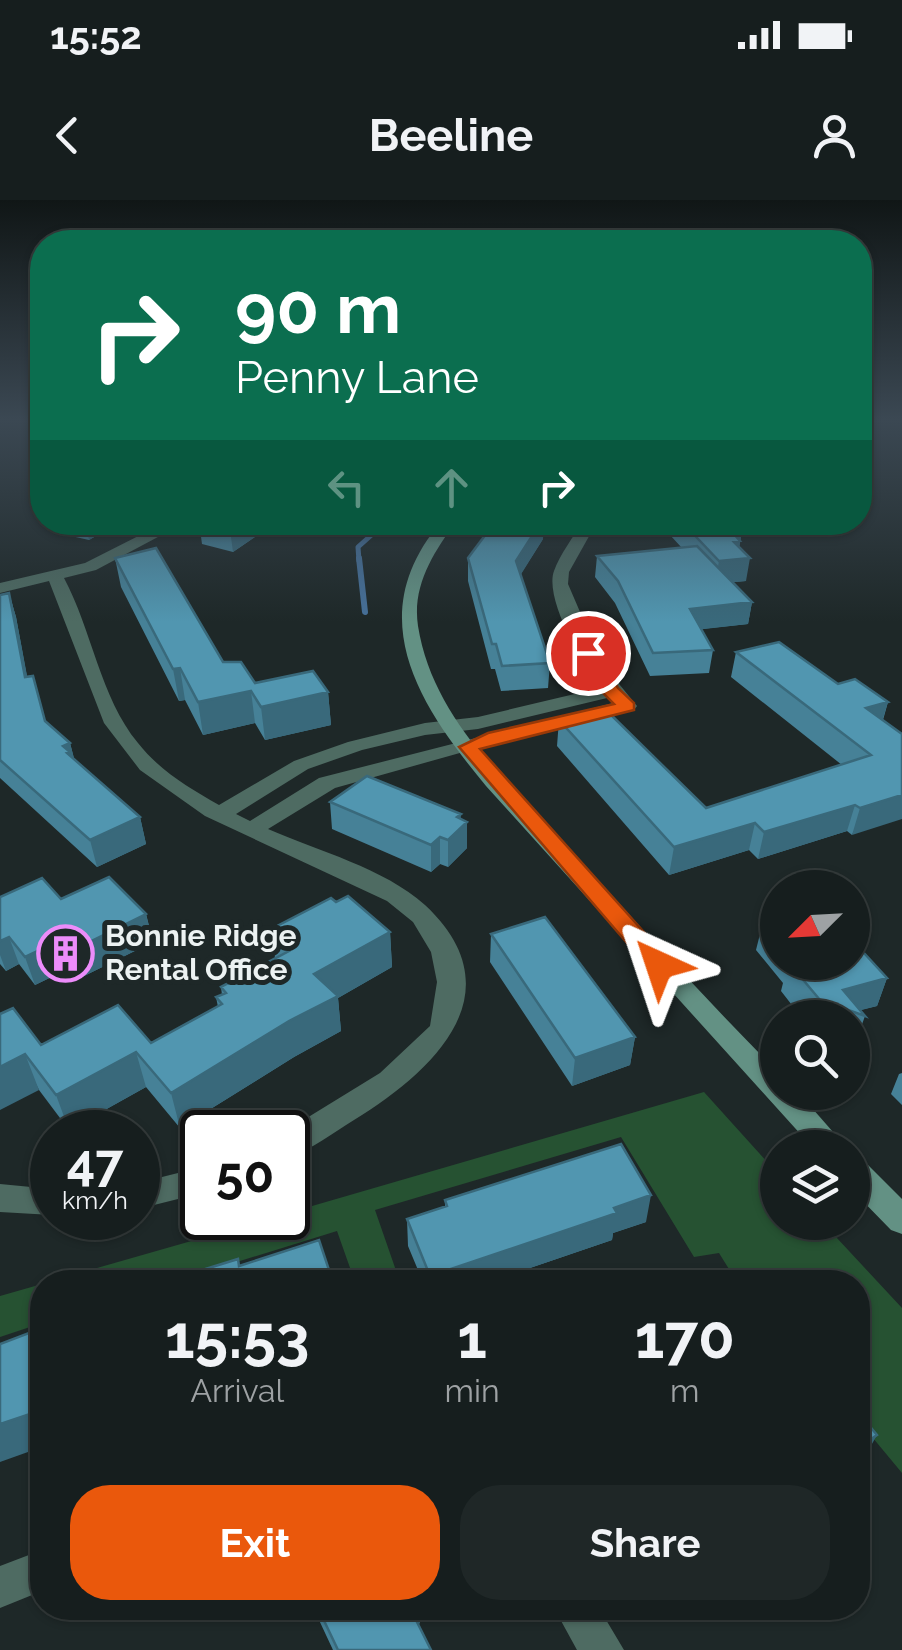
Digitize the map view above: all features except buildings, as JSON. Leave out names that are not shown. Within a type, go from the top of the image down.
[{"type":"main road","points":[[441,535],[418,566],[409,597],[409,625],[430,691],[468,747],[634,938],[760,1073]]},
{"type":"main road","points":[[795,1110],[815,1130]]},
{"type":"main road","points":[[870,1187],[902,1220]]},
{"type":"street","points":[[0,588],[55,577],[118,556],[155,535]]},
{"type":"street","points":[[251,830],[327,783],[494,737],[627,706],[611,692],[588,653],[560,584],[561,572],[582,535]]},
{"type":"street","points":[[55,577],[75,610],[102,702],[119,732],[165,782],[251,830],[400,900],[437,936],[450,966],[450,1000],[442,1030],[418,1057],[310,1132]]},
{"type":"street","points":[[220,814],[292,770],[327,754],[424,729],[611,692]]},
{"type":"street","points":[[0,1198],[30,1200]]},
{"type":"street","points":[[0,1586],[30,1575]]},
{"type":"street","points":[[582,1620],[602,1650]]},
{"type":"green space","points":[[704,1092],[760,1154],[760,1240],[839,1240],[867,1270],[730,1270],[719,1253],[694,1257],[621,1137],[375,1210],[396,1270],[351,1270],[337,1231],[310,1239],[310,1207]]},
{"type":"green space","points":[[195,1240],[308,1240],[211,1270],[90,1270]]},
{"type":"green space","points":[[870,1274],[902,1308],[902,1473],[870,1434]]},
{"type":"green space","points":[[30,1287],[30,1327],[0,1337],[0,1296]]},
{"type":"waterway","points":[[359,561],[358,547],[371,535]]},
{"type":"waterway","points":[[359,558],[365,612]]},
{"type":"place","name":"Bonnie Ridge Rental Office","points":[[66,953]]},
{"type":"route","points":[[588,653],[611,692],[627,706],[494,737],[468,747],[659,965]]}]
